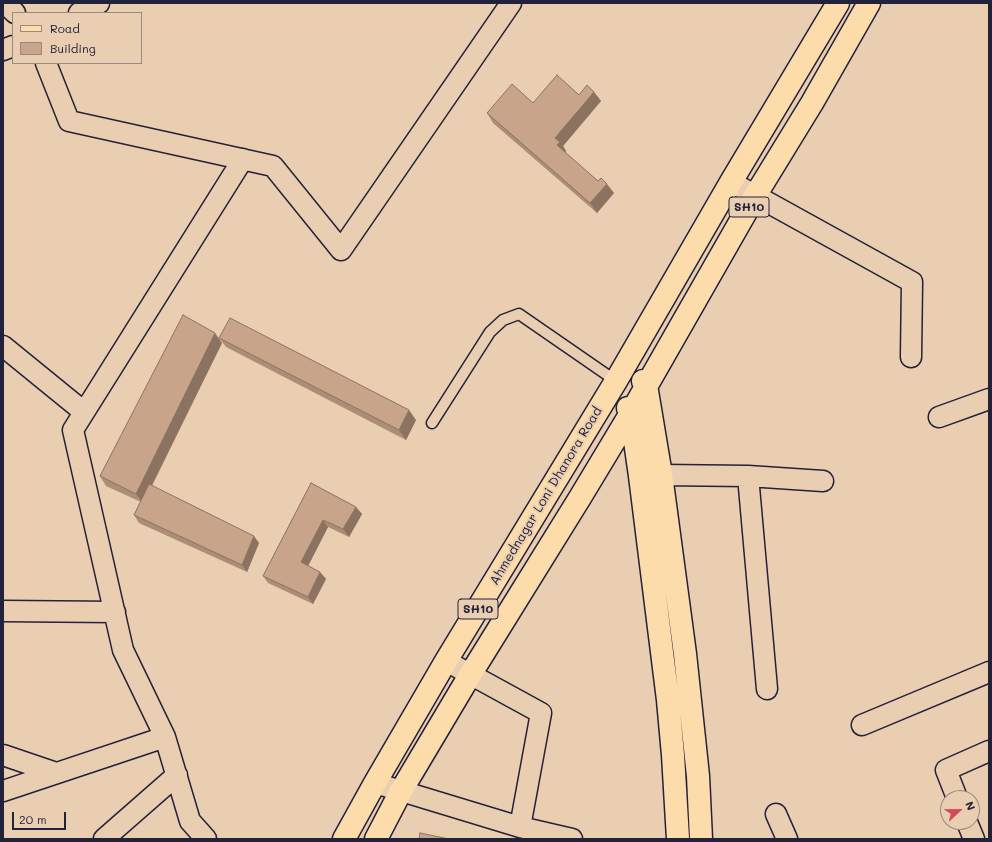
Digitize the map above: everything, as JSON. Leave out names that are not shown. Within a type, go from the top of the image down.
[{"type":"main road","name":"Ahmednagar Loni Dhanora Road","points":[[344,839],[446,661],[628,361],[731,182],[838,3]]},
{"type":"main road","name":"SH10","points":[[376,839],[402,791],[470,675],[581,496],[631,412],[755,196],[812,103],[869,3]]},
{"type":"main road","points":[[628,361],[646,385],[661,475],[686,661],[697,769],[701,839]]},
{"type":"main road","points":[[616,381],[631,412],[640,476],[668,700],[678,839]]},
{"type":"street","points":[[5,3],[13,12]]},
{"type":"street","points":[[81,12],[99,3]]},
{"type":"street","points":[[46,64],[69,121],[273,166],[341,250],[512,3]]},
{"type":"street","points":[[206,839],[190,821],[165,737],[124,650],[73,430],[243,159]]},
{"type":"street","points":[[731,182],[912,282],[911,357]]},
{"type":"street","points":[[3,346],[84,412]]},
{"type":"street","points":[[938,417],[989,399]]},
{"type":"street","points":[[640,476],[748,476],[823,481]]},
{"type":"street","points":[[748,476],[767,689]]},
{"type":"street","points":[[3,611],[115,612]]},
{"type":"street","points":[[446,661],[541,713],[520,827]]},
{"type":"street","points":[[862,725],[989,672]]},
{"type":"street","points":[[3,791],[165,737]]},
{"type":"street","points":[[954,790],[946,770],[989,751]]},
{"type":"street","points":[[3,755],[56,773]]},
{"type":"street","points":[[104,839],[176,775]]},
{"type":"street","points":[[375,783],[520,827],[572,839]]},
{"type":"street","points":[[776,814],[788,839]]},
{"type":"lane","points":[[432,423],[490,332],[503,320],[519,314],[616,381]]},
{"type":"building","points":[[557,75],[579,95],[587,85],[594,92],[555,138],[560,142],[557,145],[598,181],[601,178],[607,184],[590,203],[487,113],[512,84],[533,103]]},
{"type":"building","points":[[183,315],[215,333],[136,494],[100,476]]},
{"type":"building","points":[[230,318],[409,410],[399,430],[219,338]]},
{"type":"building","points":[[311,483],[356,507],[343,529],[323,520],[301,562],[320,572],[308,597],[263,576]]},
{"type":"building","points":[[149,484],[254,536],[242,565],[134,515]]},
{"type":"building","points":[[420,833],[449,839],[419,839]]}]
